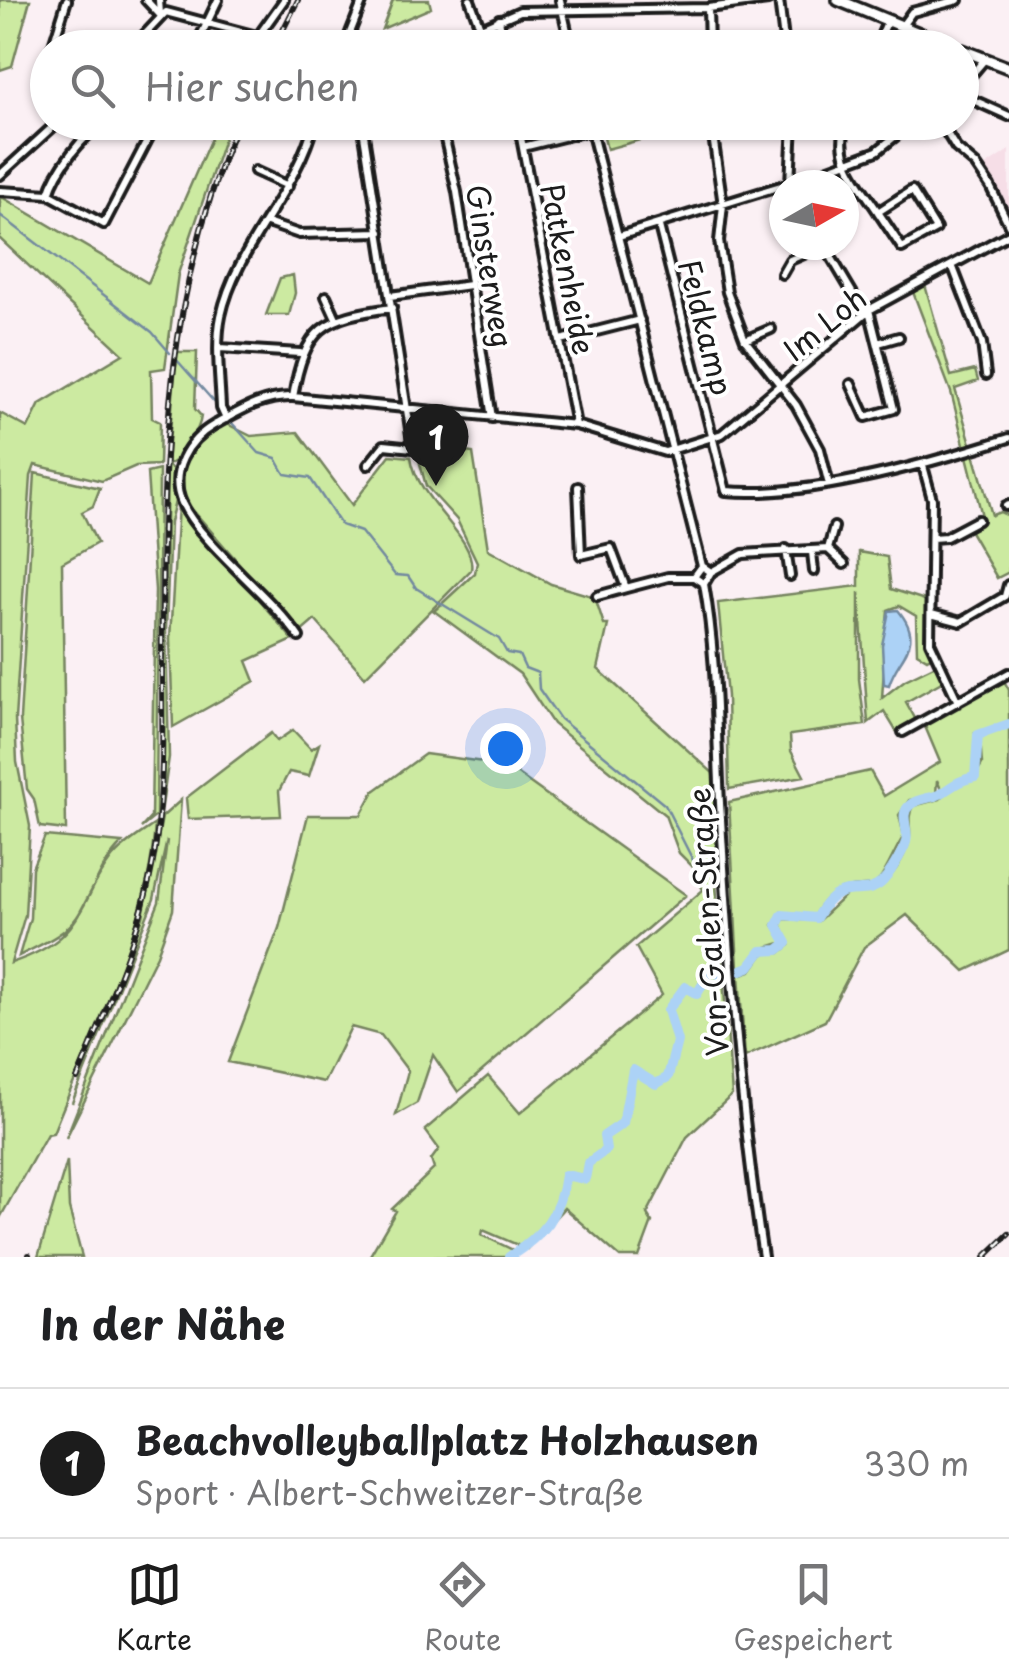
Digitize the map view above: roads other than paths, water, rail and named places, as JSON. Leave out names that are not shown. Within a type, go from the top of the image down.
[{"type":"street","points":[[58,30],[67,0]]},
{"type":"street","points":[[146,0],[160,15],[237,30]]},
{"type":"street","points":[[147,30],[160,15],[159,0]]},
{"type":"street","points":[[204,30],[218,0]]},
{"type":"street","points":[[263,30],[284,0]]},
{"type":"street","points":[[352,30],[364,0]]},
{"type":"street","points":[[470,0],[480,27]]},
{"type":"street","points":[[560,0],[566,30]]},
{"type":"street","points":[[474,30],[520,11],[634,4],[708,8],[768,0]]},
{"type":"street","points":[[779,0],[783,30]]},
{"type":"street","points":[[838,0],[906,30]]},
{"type":"street","points":[[901,28],[908,14],[952,1]]},
{"type":"street","points":[[708,8],[709,30]]},
{"type":"street","points":[[499,19],[501,30]]},
{"type":"street","points":[[884,30],[887,22]]},
{"type":"street","points":[[979,57],[1009,68]]},
{"type":"street","points":[[979,66],[985,59]]},
{"type":"street","points":[[979,103],[1009,116]]},
{"type":"street","points":[[0,175],[38,140]]},
{"type":"street","points":[[49,194],[53,182],[84,140]]},
{"type":"street","points":[[0,191],[49,194],[104,224],[147,140]]},
{"type":"street","points":[[226,419],[221,408],[221,318],[232,286],[288,186],[307,140]]},
{"type":"street","points":[[365,140],[413,448],[384,445],[368,466]]},
{"type":"street","name":"Ginsterweg","points":[[444,140],[492,418]]},
{"type":"street","name":"Patkenheide","points":[[522,140],[576,425]]},
{"type":"street","points":[[523,147],[545,140]]},
{"type":"street","points":[[594,140],[702,566],[712,572]]},
{"type":"street","points":[[714,140],[723,205],[722,276],[745,340],[781,387],[820,449],[828,481],[924,466],[1009,438]]},
{"type":"street","points":[[788,170],[791,140]]},
{"type":"street","points":[[842,140],[846,162],[878,212],[902,248],[936,229],[912,190],[878,212]]},
{"type":"street","points":[[825,170],[877,151],[891,140]]},
{"type":"street","points":[[951,140],[990,186],[1009,226]]},
{"type":"street","points":[[254,170],[288,186]]},
{"type":"street","points":[[619,236],[769,190]]},
{"type":"street","points":[[267,223],[299,234],[380,232]]},
{"type":"street","name":"Feldkamp","points":[[659,226],[726,491],[771,491],[828,481]]},
{"type":"street","name":"Im Loh","points":[[672,450],[712,440],[781,387],[869,310],[1009,234]]},
{"type":"street","points":[[782,274],[790,260],[824,246],[862,309],[869,310],[894,409],[866,417],[852,384]]},
{"type":"street","points":[[952,266],[982,344],[986,375]]},
{"type":"street","points":[[390,296],[470,285]]},
{"type":"street","points":[[326,296],[336,318]]},
{"type":"street","points":[[293,397],[300,353],[314,334],[336,318],[392,308]]},
{"type":"street","points":[[561,340],[640,320]]},
{"type":"street","points":[[745,340],[771,329]]},
{"type":"street","points":[[878,342],[900,337]]},
{"type":"street","points":[[220,348],[300,353]]},
{"type":"street","points":[[299,637],[181,501],[179,468],[184,454],[204,431],[262,400],[293,397],[576,425],[660,452],[672,450]]},
{"type":"street","points":[[924,466],[932,499],[930,642],[958,702]]},
{"type":"street","points":[[578,487],[581,556],[612,548],[626,588]]},
{"type":"street","points":[[932,538],[946,536],[978,520]]},
{"type":"street","points":[[828,549],[834,527]]},
{"type":"street","points":[[786,549],[790,576]]},
{"type":"street","points":[[598,596],[668,577],[694,578],[704,584],[712,572],[743,554],[828,549]]},
{"type":"street","points":[[828,549],[844,564]]},
{"type":"street","points":[[812,552],[814,571]]},
{"type":"street","points":[[694,578],[702,566]]},
{"type":"street","name":"Von-Galen-Straße","points":[[704,584],[716,690],[731,980],[763,1257]]},
{"type":"street","points":[[930,614],[960,622],[1004,596],[1008,585]]},
{"type":"street","points":[[903,732],[1009,673]]},
{"type":"water","points":[[898,610],[910,632],[910,641],[889,685],[884,684],[882,645],[889,611]]},
{"type":"waterway","points":[[0,215],[152,332],[170,353]]},
{"type":"waterway","points":[[176,359],[215,403]]},
{"type":"waterway","points":[[232,423],[259,453],[276,458],[285,474],[310,478],[341,525],[361,532],[395,575],[408,576],[416,588],[499,639],[507,653],[519,655],[525,668],[538,673],[539,689],[560,719],[665,805],[709,892],[717,929],[711,970]]},
{"type":"waterway","points":[[509,1257],[548,1223],[559,1202],[565,1175],[585,1179],[588,1163],[606,1150],[604,1136],[623,1123],[633,1070],[656,1084],[668,1077],[677,1041],[668,1010],[685,987],[697,994],[711,970],[723,977],[749,967],[761,951],[778,950],[787,943],[777,925],[782,915],[816,918],[834,896],[881,883],[906,842],[905,818],[910,805],[975,777],[978,735],[1009,724]]},
{"type":"railway","points":[[283,30],[298,0]]},
{"type":"railway","points":[[77,1079],[135,934],[151,873],[162,763],[162,563],[173,372],[196,247],[231,140]]},
{"type":"railway","points":[[985,1257],[1009,1234]]},
{"type":"place","name":"Beachvolleyballplatz Holzhausen","points":[[436,486]]}]
